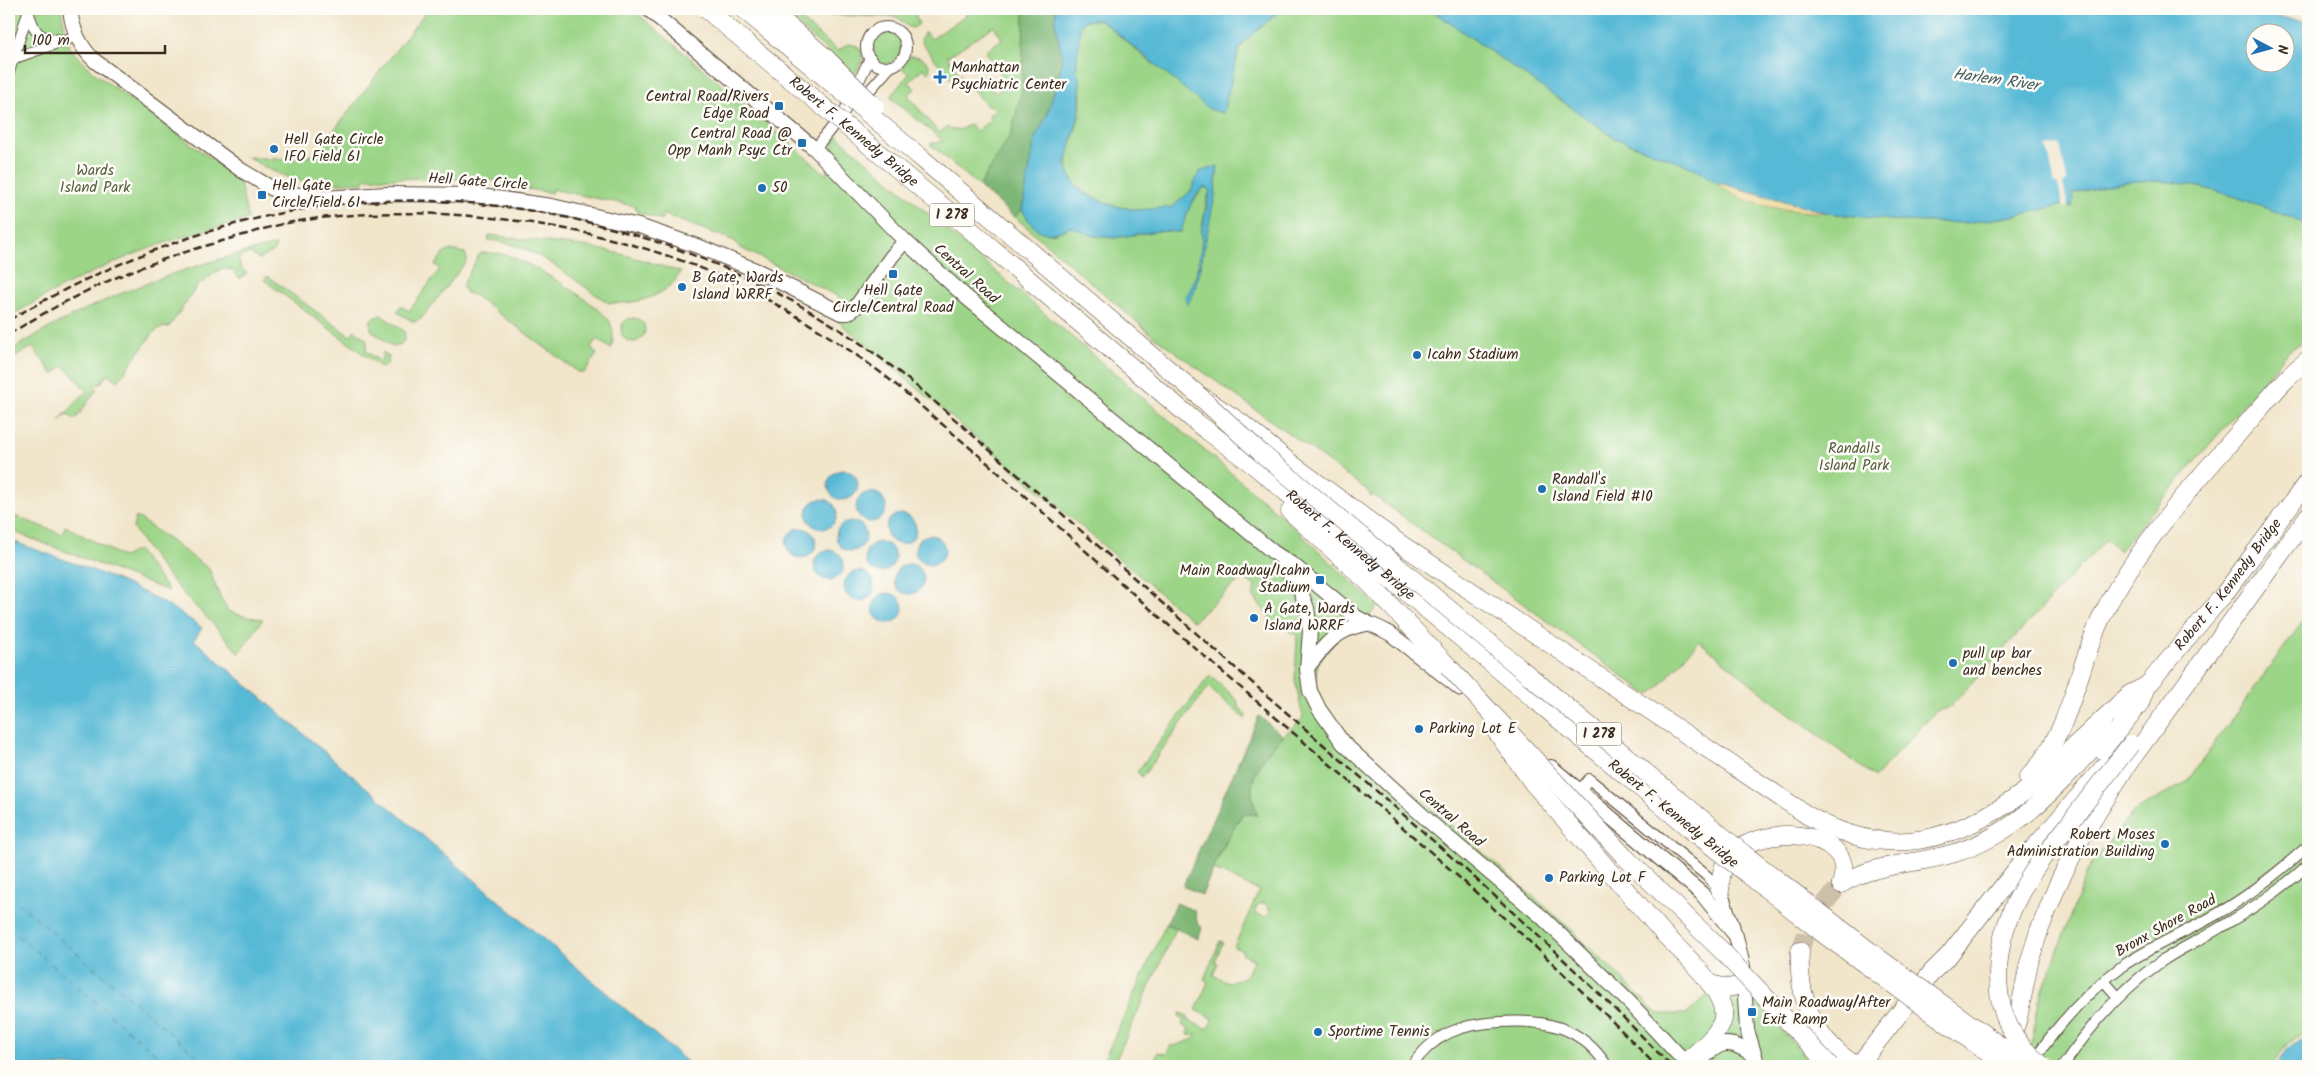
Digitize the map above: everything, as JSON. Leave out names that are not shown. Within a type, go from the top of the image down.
[{"type":"highway","name":"Robert F. Kennedy Bridge","points":[[706,9],[966,226],[1197,423],[1256,467],[1745,873],[1880,977],[1998,1063]]},
{"type":"highway","name":"Robert F. Kennedy Bridge","points":[[743,9],[919,156],[1196,393],[1260,453],[1744,854],[1893,969],[2029,1066]]},
{"type":"highway","points":[[770,9],[853,83],[919,156]]},
{"type":"highway","points":[[1978,822],[2029,777],[2052,748],[2063,725],[2094,636],[2118,587],[2175,509],[2251,418],[2308,360]]},
{"type":"highway","points":[[1196,393],[1240,422],[1293,465],[1406,548],[1816,820],[1852,835],[1896,841],[1920,840],[1944,835],[1978,822],[2027,790],[2130,694],[2146,686]]},
{"type":"highway","points":[[1197,423],[1249,476],[1305,523],[1369,583],[1624,856],[1720,950],[1830,1066]]},
{"type":"highway","name":"Robert F. Kennedy Bridge","points":[[2146,686],[2225,593],[2308,481]]},
{"type":"highway","name":"Robert F. Kennedy Bridge","points":[[2190,678],[2308,516]]},
{"type":"highway","points":[[1448,666],[1533,783],[1710,984],[1722,1003],[1722,1021],[1713,1036],[1690,1065]]},
{"type":"highway","points":[[1998,1063],[2012,1038],[2029,963],[2039,931],[2073,854],[2114,785],[2190,678]]},
{"type":"highway","points":[[2044,1066],[2027,1053],[2015,1040],[2002,1009],[1998,973],[2005,931],[2014,906],[2028,878],[2131,744],[2190,678]]},
{"type":"highway","points":[[1800,951],[1800,985],[1808,1013],[1829,1044],[1857,1066],[2140,703],[2146,686]]},
{"type":"highway","points":[[1720,891],[1723,869],[1729,858],[1744,845],[1760,839],[1787,834],[1803,836],[1827,846],[1840,856],[1844,874],[1841,884],[1857,875],[1876,869],[1961,851],[2007,829],[2030,812],[2051,791],[2124,713],[2146,686]]},
{"type":"highway","points":[[2001,883],[2103,768],[2131,744]]},
{"type":"highway","points":[[1710,984],[1727,988],[1744,985]]},
{"type":"street","name":"Hell Gate Circle","points":[[70,9],[71,38],[103,68],[246,173],[273,189],[285,193],[323,198],[387,194],[474,195],[552,206],[639,226],[700,247],[760,272],[841,313],[848,313],[855,308],[892,256],[905,242]]},
{"type":"street","name":"Central Road","points":[[648,9],[815,149],[905,242],[984,313],[1273,552],[1293,565],[1366,624],[1380,628],[1392,635],[1445,676],[1702,893],[1736,936]]},
{"type":"street","points":[[29,10],[33,26],[39,35],[47,39],[71,38]]},
{"type":"street","points":[[9,72],[29,10]]},
{"type":"street","points":[[844,112],[866,96],[891,66],[901,60],[906,49],[903,36],[892,28],[879,28],[869,36],[866,49],[870,58],[877,64],[891,66]]},
{"type":"street","points":[[15,58],[71,38]]},
{"type":"street","points":[[815,149],[844,112],[870,58]]},
{"type":"street","name":"Central Road","points":[[1273,552],[1291,573],[1305,603],[1310,631],[1307,668],[1309,686],[1314,700],[1344,743],[1431,823],[1542,917],[1690,1065]]},
{"type":"street","points":[[1307,668],[1332,637],[1346,629],[1366,624]]},
{"type":"street","name":"Central Road","points":[[1579,791],[1589,779],[1707,876],[1720,891],[1736,936],[1743,966],[1747,1030],[1756,1060]]},
{"type":"street","name":"Bronx Shore Road","points":[[2029,1066],[2068,1014],[2104,981],[2141,954],[2233,905],[2275,875],[2308,846]]},
{"type":"street","name":"Bronx Shore Road","points":[[2063,1066],[2097,1019],[2118,997],[2161,962],[2214,931],[2284,885],[2308,865]]},
{"type":"street","points":[[2275,875],[2284,885]]},
{"type":"street","points":[[2203,922],[2214,931]]},
{"type":"street","points":[[2104,981],[2118,997]]},
{"type":"street","points":[[1412,1066],[1431,1044],[1461,1027],[1479,1023],[1529,1021],[1555,1024],[1571,1032],[1588,1044],[1608,1066]]},
{"type":"street","points":[[1690,1065],[1714,1048],[1724,1044],[1736,1044],[1756,1060]]},
{"type":"green space","name":"Wards Island Park","points":[[9,9],[61,9],[69,47],[93,72],[239,179],[248,219],[146,249],[66,285],[9,317]]},
{"type":"green space","points":[[428,9],[632,9],[826,175],[836,135],[1287,521],[1377,606],[1359,630],[1340,635],[1318,663],[1316,684],[1324,704],[1339,724],[1359,745],[1575,933],[1658,1014],[1687,1014],[1728,976],[1754,998],[1813,1066],[1152,1066],[1158,1052],[1166,1054],[1171,1045],[1174,1046],[1194,1039],[1196,1035],[1187,1034],[1189,1029],[1182,1025],[1184,1019],[1179,1016],[1180,1013],[1188,1016],[1187,1020],[1208,1029],[1213,1019],[1196,1010],[1208,982],[1204,979],[1220,941],[1223,942],[1215,962],[1218,963],[1213,975],[1230,983],[1246,976],[1254,960],[1242,954],[1243,951],[1234,947],[1259,891],[1213,869],[1243,813],[1257,815],[1252,795],[1256,772],[1277,742],[1303,718],[1295,680],[1297,635],[1273,622],[1253,596],[1255,586],[1243,577],[1193,621],[840,323],[839,297],[739,247],[735,241],[662,214],[662,220],[638,212],[635,206],[551,189],[552,193],[521,188],[517,183],[512,182],[494,180],[365,178],[364,182],[317,183],[291,178],[248,157],[294,159],[303,158],[318,151]],"holes":[[[1264,903],[1270,912],[1265,917],[1256,914],[1255,909],[1259,904]]]},
{"type":"green space","points":[[780,9],[788,9],[838,51],[848,44],[858,46],[857,48],[862,50],[862,60],[855,75]]},
{"type":"green space","points":[[806,9],[924,9],[915,16],[919,24],[913,28],[908,27],[897,17],[827,15]]},
{"type":"green space","name":"Randalls Island Park","points":[[974,9],[1056,9],[1022,210],[1053,234],[1071,227],[1094,236],[1114,238],[1157,231],[1181,232],[1187,210],[1204,187],[1210,191],[1201,233],[1215,195],[1218,166],[1199,172],[1195,183],[1182,201],[1172,207],[1160,210],[1132,209],[1117,206],[1089,195],[1078,187],[1071,178],[1068,170],[1068,161],[1081,104],[1076,68],[1081,23],[1087,20],[1101,20],[1148,60],[1222,113],[1239,49],[1247,39],[1282,9],[1430,9],[1615,138],[1694,168],[1716,182],[1829,213],[1898,221],[1966,223],[2014,216],[2062,205],[2072,207],[2073,194],[2137,181],[2159,181],[2203,188],[2267,208],[2308,225],[2308,338],[2290,350],[2119,551],[2106,539],[1949,708],[1936,711],[1875,777],[1774,702],[1699,641],[1659,687],[1649,695],[1373,495],[1371,496],[1367,490],[1152,335],[930,144],[943,141],[890,97],[909,74],[901,68],[902,64],[910,56],[917,57],[924,59],[930,67],[930,71],[928,73],[923,68],[909,82],[915,89],[908,96],[939,133],[947,127],[956,130],[970,124],[977,131],[991,119],[988,116],[996,109],[992,105],[989,108],[970,86],[984,76],[995,93],[1008,85],[985,51],[1002,39],[994,26],[947,57],[962,77],[954,83],[922,43],[921,38],[925,32],[932,39]]},
{"type":"green space","points":[[1024,9],[1056,9],[1055,22],[1062,58],[1047,115],[1035,139],[1022,210],[1014,217],[979,186],[1011,134],[1022,89]]},
{"type":"green space","points":[[881,30],[891,30],[901,40],[900,54],[895,60],[888,63],[878,63],[873,54],[874,38]]},
{"type":"green space","points":[[489,235],[590,247],[625,255],[681,272],[667,288],[650,298],[630,302],[609,303],[538,255],[506,243],[488,240]]},
{"type":"green space","points":[[276,245],[274,251],[259,259],[250,253],[238,258],[241,268],[247,273],[240,279],[232,270],[222,268],[197,286],[169,327],[160,328],[154,332],[118,381],[108,374],[100,384],[94,385],[97,389],[75,420],[67,414],[59,421],[87,391],[64,366],[53,374],[32,347],[9,361],[9,352],[39,334],[104,301],[172,274]]},
{"type":"green space","points":[[450,250],[465,253],[466,262],[421,319],[414,322],[397,312],[401,306],[409,311],[440,269],[435,265],[443,254]]},
{"type":"green space","points":[[482,253],[503,254],[519,260],[562,283],[589,302],[610,322],[613,334],[611,349],[597,339],[591,347],[597,354],[584,373],[578,372],[474,295],[466,293],[462,286],[478,256]]},
{"type":"green space","points":[[267,276],[350,336],[355,330],[367,340],[366,351],[381,362],[383,352],[389,357],[388,363],[382,368],[264,280]]},
{"type":"green space","points":[[381,315],[404,331],[405,339],[401,344],[393,347],[371,330],[371,319]]},
{"type":"green space","points":[[633,318],[642,321],[645,330],[642,339],[633,342],[624,339],[621,330],[624,321]]},
{"type":"green space","points":[[9,514],[62,534],[65,526],[123,557],[137,550],[169,591],[9,530]]},
{"type":"green space","points":[[135,518],[139,518],[209,569],[220,597],[228,611],[247,617],[263,619],[239,654],[156,561],[133,528]]},
{"type":"green space","points":[[2308,614],[2308,1029],[2288,1044],[2270,1066],[2011,1066],[2030,1052],[2039,1001],[2089,866],[2134,811],[2186,783]]},
{"type":"green space","points":[[1210,675],[1238,701],[1237,705],[1246,714],[1245,719],[1208,687],[1142,777],[1137,772]]},
{"type":"green space","points":[[1259,716],[1283,736],[1266,755],[1253,779],[1252,795],[1257,815],[1243,813],[1222,848],[1202,895],[1183,886]]},
{"type":"green space","points":[[1176,903],[1195,911],[1197,922],[1202,928],[1198,939],[1166,924]]},
{"type":"green space","points":[[1166,924],[1176,929],[1113,1066],[1102,1064]]},
{"type":"sand","points":[[1716,182],[1829,213],[1770,207],[1755,203],[1728,191]]},
{"type":"water","points":[[1056,9],[1282,9],[1247,39],[1239,49],[1223,113],[1209,109],[1101,20],[1087,20],[1081,23],[1076,70],[1080,79],[1080,110],[1066,164],[1071,179],[1083,193],[1114,206],[1139,210],[1172,207],[1191,191],[1199,172],[1218,166],[1215,195],[1201,263],[1194,293],[1187,305],[1185,298],[1193,284],[1198,268],[1201,233],[1210,190],[1204,187],[1192,202],[1181,232],[1157,231],[1114,238],[1094,236],[1071,227],[1048,233],[1042,232],[1032,225],[1022,210],[1035,139],[1047,115],[1062,58],[1055,22]]},
{"type":"water","name":"Harlem River","points":[[1430,9],[2216,9],[2308,21],[2308,225],[2267,208],[2225,194],[2203,188],[2159,181],[2137,181],[2097,188],[2073,194],[2072,207],[2062,205],[2014,216],[1966,223],[1898,221],[1829,213],[1716,182],[1694,168],[1615,138]]},
{"type":"water","points":[[843,470],[849,471],[857,479],[857,491],[849,499],[843,500],[837,499],[829,491],[828,485],[829,479],[837,471]]},
{"type":"water","points":[[871,492],[877,493],[885,501],[885,513],[877,521],[871,522],[865,521],[857,513],[856,507],[857,501],[865,493]]},
{"type":"water","points":[[822,499],[828,500],[836,508],[836,520],[828,528],[822,529],[816,528],[808,520],[807,514],[808,508],[816,500]]},
{"type":"water","points":[[901,514],[907,515],[915,523],[915,535],[907,543],[901,544],[895,543],[887,535],[886,529],[887,523],[895,515]]},
{"type":"water","points":[[851,521],[857,522],[865,530],[865,542],[857,550],[851,551],[845,550],[837,542],[836,536],[837,530],[845,522]]},
{"type":"water","points":[[801,528],[807,529],[815,537],[815,549],[807,557],[801,558],[795,557],[787,549],[786,543],[787,537],[795,529]]},
{"type":"water","points":[[930,535],[936,536],[944,544],[944,556],[936,564],[930,565],[924,564],[916,556],[915,550],[916,544],[924,536]]},
{"type":"water","points":[[9,540],[85,567],[133,587],[157,599],[202,628],[194,640],[692,1066],[9,1066]]},
{"type":"water","points":[[880,542],[886,543],[894,551],[894,563],[886,571],[880,572],[874,571],[866,563],[865,557],[866,551],[874,543]]},
{"type":"water","points":[[829,550],[835,551],[843,559],[843,571],[835,579],[829,580],[823,579],[815,571],[814,565],[815,559],[823,551]]},
{"type":"water","points":[[909,564],[915,565],[923,573],[923,585],[915,593],[909,594],[903,593],[895,585],[894,579],[895,573],[903,565]]},
{"type":"water","points":[[859,571],[865,572],[873,580],[873,592],[865,600],[859,601],[853,600],[845,592],[844,586],[845,580],[853,572]]},
{"type":"water","points":[[888,593],[894,594],[902,602],[902,614],[894,622],[888,623],[882,622],[874,614],[873,608],[874,602],[882,594]]},
{"type":"water","points":[[2308,1035],[2308,1066],[2274,1066],[2288,1049]]},
{"type":"pier","points":[[2060,144],[2067,181],[2063,183],[2068,207],[2063,208],[2058,184],[2055,184],[2047,147]]},
{"type":"ferry route","points":[[9,895],[209,1066]]},
{"type":"ferry route","points":[[9,928],[170,1066]]},
{"type":"tunnel","points":[[1800,951],[1810,921],[1841,884]]},
{"type":"railway","points":[[9,320],[109,269],[179,241],[250,220],[287,212],[364,202],[442,201],[521,209],[600,225],[676,249],[749,279],[818,316],[882,359],[935,402],[1502,902],[1616,1010],[1671,1066]]},
{"type":"railway","points":[[9,334],[89,290],[151,264],[279,225],[348,215],[406,213],[525,222],[585,233],[642,248],[697,266],[763,297],[796,316],[858,356],[899,387],[1482,898],[1542,953],[1656,1066]]},
{"type":"place","name":"Manhattan Psychiatric Center","points":[[940,77]]},
{"type":"place","name":"Central Road/Rivers Edge Road","points":[[779,106]]},
{"type":"place","name":"Central Road @ Opp Manh Psyc Ctr","points":[[802,143]]},
{"type":"place","name":"Hell Gate Circle IFO Field 61","points":[[274,149]]},
{"type":"place","name":"50","points":[[762,188]]},
{"type":"place","name":"Hell Gate Circle/Field 61","points":[[262,195]]},
{"type":"place","name":"Hell Gate Circle/Central Road","points":[[893,274]]},
{"type":"place","name":"B Gate, Wards Island WRRF","points":[[682,287]]},
{"type":"place","name":"Icahn Stadium","points":[[1417,355]]},
{"type":"place","name":"Randall's Island Field #10","points":[[1542,489]]},
{"type":"place","name":"Main Roadway/Icahn Stadium","points":[[1320,580]]},
{"type":"place","name":"A Gate, Wards Island WRRF","points":[[1254,618]]},
{"type":"place","name":"pull up bar and benches","points":[[1953,663]]},
{"type":"place","name":"Parking Lot E","points":[[1419,729]]},
{"type":"place","name":"Robert Moses Administration Building","points":[[2165,844]]},
{"type":"place","name":"Parking Lot F","points":[[1549,878]]},
{"type":"place","name":"Main Roadway/After Exit Ramp","points":[[1752,1012]]},
{"type":"place","name":"Sportime Tennis","points":[[1318,1032]]}]
